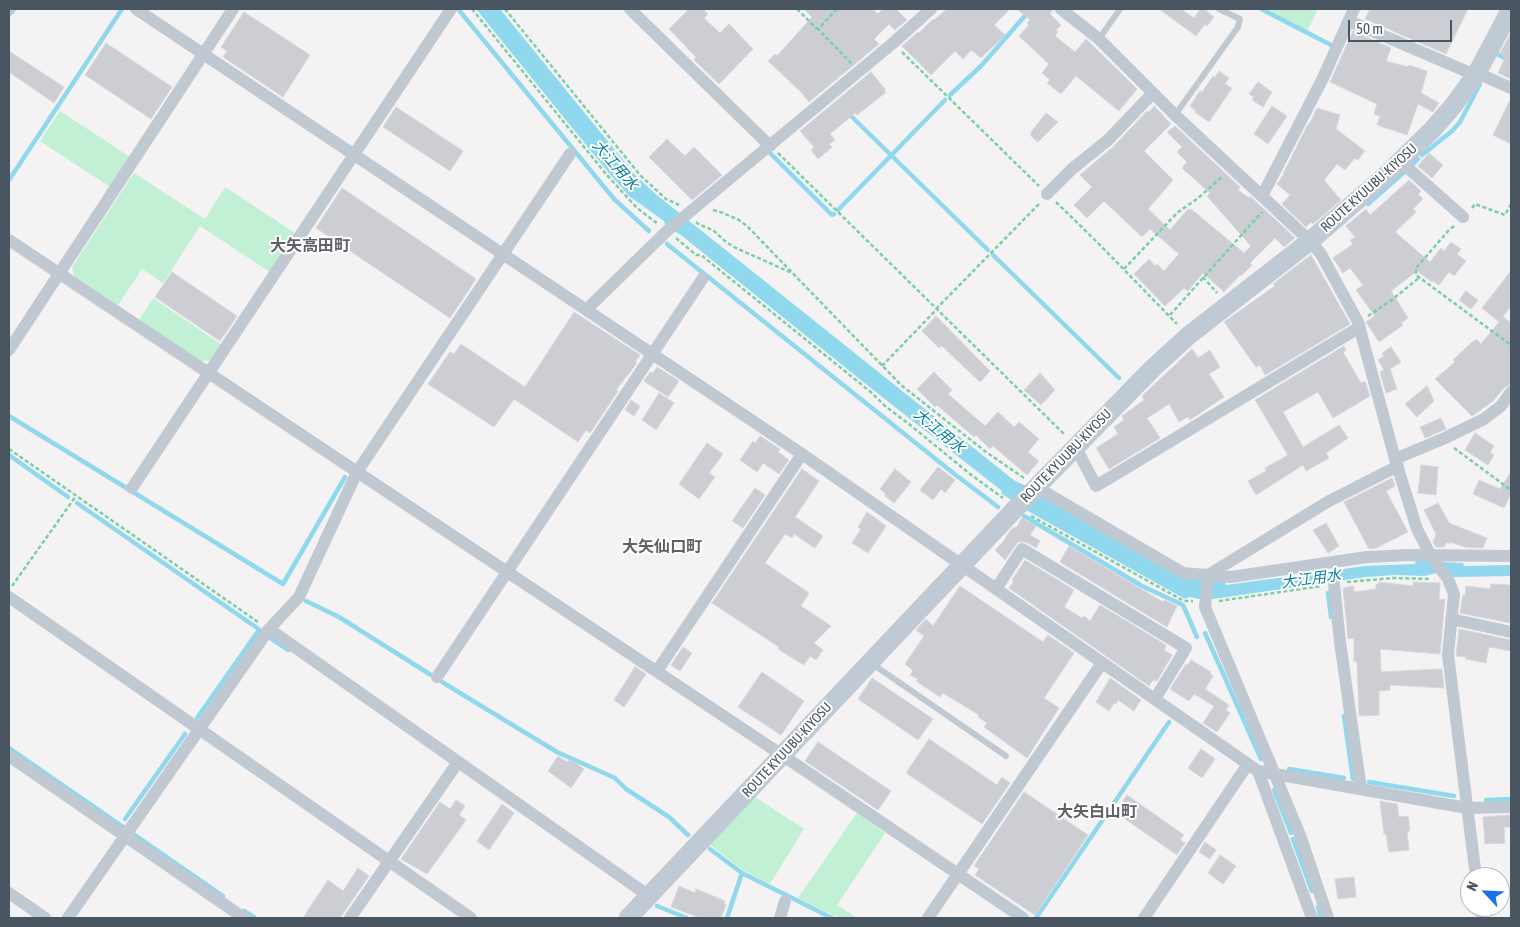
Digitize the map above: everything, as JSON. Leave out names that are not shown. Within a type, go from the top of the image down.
[{"type":"main road","name":"ROUTE KYUUBU-KIYOSU","points":[[628,918],[1035,487],[1152,369],[1188,336],[1310,241],[1433,129],[1453,106],[1476,74],[1511,9]]},
{"type":"street","points":[[136,9],[588,309],[802,454],[1253,768],[1276,774],[1467,808],[1511,807]]},
{"type":"street","points":[[9,350],[233,9]]},
{"type":"street","points":[[132,488],[451,9]]},
{"type":"street","points":[[630,9],[770,146]]},
{"type":"street","points":[[588,309],[667,231],[859,72],[931,9]]},
{"type":"street","points":[[1061,9],[1100,39],[1175,115],[1310,241],[1321,254],[1359,324],[1396,462],[1417,530],[1454,594],[1448,655],[1475,867]]},
{"type":"street","points":[[1266,199],[1354,9]]},
{"type":"street","points":[[1349,21],[1511,88]]},
{"type":"street","points":[[1044,198],[1072,169],[1108,140],[1153,93]]},
{"type":"street","points":[[68,918],[268,629],[299,597],[357,472],[570,154]]},
{"type":"street","points":[[1400,161],[1463,216]]},
{"type":"street","points":[[9,240],[657,671],[1023,918]]},
{"type":"street","points":[[437,677],[703,278]]},
{"type":"street","points":[[1075,446],[1096,486],[1359,324]]},
{"type":"street","points":[[1208,577],[1329,501],[1396,462],[1484,419],[1501,406],[1511,392]]},
{"type":"street","points":[[657,671],[802,454]]},
{"type":"street","points":[[1035,487],[1183,573],[1208,577],[1231,577],[1367,557],[1409,555],[1433,559],[1511,556]]},
{"type":"street","points":[[996,589],[1022,549],[1186,648],[1154,699]]},
{"type":"street","points":[[1208,577],[1205,606],[1300,834],[1328,918]]},
{"type":"street","points":[[1334,584],[1361,789]]},
{"type":"street","points":[[9,597],[471,918]]},
{"type":"street","points":[[1452,619],[1511,632]]},
{"type":"street","points":[[268,629],[649,896]]},
{"type":"street","points":[[928,918],[1102,663]]},
{"type":"street","points":[[9,756],[127,832],[244,918]]},
{"type":"street","points":[[350,918],[458,762]]},
{"type":"street","points":[[1144,918],[1253,768]]},
{"type":"street","points":[[1253,768],[1312,918]]},
{"type":"street","points":[[9,893],[45,918]]},
{"type":"street","points":[[780,918],[785,901]]},
{"type":"lane","points":[[1100,39],[1120,9]]},
{"type":"lane","points":[[1175,115],[1238,27],[1240,19],[1219,9]]},
{"type":"lane","points":[[870,662],[1006,756]]},
{"type":"path","points":[[472,9],[606,174],[637,208],[696,255],[701,255],[872,393],[885,406],[970,474],[1016,507],[1184,601],[1206,602]]},
{"type":"path","points":[[505,9],[640,175],[666,199],[689,213],[700,225],[713,230],[726,242],[793,273]]},
{"type":"path","points":[[797,9],[859,72]]},
{"type":"path","points":[[818,29],[837,9]]},
{"type":"path","points":[[770,146],[1075,446]]},
{"type":"path","points":[[1124,269],[1178,212],[1197,199],[1232,168]]},
{"type":"path","points":[[882,366],[1044,198]]},
{"type":"path","points":[[1170,315],[1266,199]]},
{"type":"path","points":[[1511,204],[1505,215],[1475,204],[1416,268],[1416,275],[1511,345]]},
{"type":"path","points":[[689,213],[709,210],[723,212],[748,226],[901,385],[986,452],[1035,487]]},
{"type":"path","points":[[1203,277],[1228,305]]},
{"type":"path","points":[[1359,324],[1420,277]]},
{"type":"path","points":[[1445,438],[1459,453],[1511,490]]},
{"type":"path","points":[[9,449],[268,629]]},
{"type":"path","points":[[9,592],[76,496]]},
{"type":"green space","points":[[1269,9],[1318,9],[1307,31]]},
{"type":"green space","points":[[60,111],[130,157],[110,187],[40,141]]},
{"type":"green space","points":[[134,173],[205,219],[225,187],[295,233],[270,272],[200,226],[163,283],[142,269],[118,305],[74,276],[72,267]]},
{"type":"green space","points":[[153,298],[222,345],[212,360],[201,361],[139,320]]},
{"type":"green space","points":[[755,797],[804,829],[770,884],[743,870],[709,844]]},
{"type":"green space","points":[[857,813],[885,833],[837,905],[857,918],[839,918],[798,898]]},
{"type":"water","name":"大江用水","points":[[476,9],[500,9],[637,177],[658,196],[1015,481],[1042,493],[1182,577],[1225,581],[1226,585],[1365,566],[1415,564],[1416,559],[1463,563],[1464,566],[1511,565],[1511,576],[1454,577],[1437,573],[1424,576],[1365,577],[1213,599],[1189,597],[1185,599],[1026,510],[1001,493],[1002,491],[681,235],[666,226],[664,221],[629,196]]},
{"type":"building","points":[[689,9],[703,9],[708,14],[704,18],[720,33],[729,24],[753,49],[719,84],[694,60],[696,57],[669,29]]},
{"type":"building","points":[[804,9],[872,9],[878,14],[883,9],[896,9],[907,20],[895,30],[889,24],[874,39],[879,44],[809,102],[768,61],[775,54],[777,56],[812,17]]},
{"type":"building","points":[[947,9],[1010,9],[994,25],[1005,35],[981,58],[971,50],[963,59],[955,51],[931,75],[902,46]]},
{"type":"building","points":[[1017,9],[1053,9],[1050,14],[1061,25],[1056,30],[1058,32],[1055,36],[1075,52],[1086,39],[1137,89],[1119,111],[1076,76],[1061,94],[1047,83],[1050,80],[1042,73],[1049,64],[1019,36],[1029,25],[1027,23],[1030,20]]},
{"type":"building","points":[[1159,9],[1181,9],[1194,18],[1200,9],[1204,9],[1214,17],[1207,26],[1205,24],[1196,36]]},
{"type":"building","points":[[1370,9],[1468,9],[1446,54],[1365,19]]},
{"type":"building","points":[[244,12],[310,55],[283,97],[223,57],[227,51],[221,47]]},
{"type":"building","points":[[1353,31],[1391,48],[1386,61],[1408,67],[1409,65],[1427,71],[1421,93],[1439,103],[1433,112],[1418,104],[1407,135],[1377,125],[1380,116],[1374,114],[1377,104],[1330,82]]},
{"type":"building","points":[[1511,33],[1511,79],[1498,73],[1506,56],[1500,53]]},
{"type":"building","points":[[106,43],[172,87],[151,119],[85,75]]},
{"type":"building","points":[[9,51],[64,87],[54,103],[9,72]]},
{"type":"building","points":[[1219,71],[1229,78],[1225,84],[1232,88],[1209,122],[1190,106],[1200,91],[1202,92],[1213,76],[1215,77]]},
{"type":"building","points":[[871,72],[885,89],[885,93],[857,115],[855,113],[830,134],[835,140],[829,144],[832,147],[818,159],[811,150],[814,147],[800,131]]},
{"type":"building","points":[[1258,82],[1272,92],[1263,107],[1252,100],[1254,97],[1249,94]]},
{"type":"building","points":[[1511,98],[1511,144],[1493,135]]},
{"type":"building","points":[[1154,106],[1171,124],[1144,151],[1173,180],[1148,209],[1170,230],[1188,209],[1191,209],[1244,253],[1251,246],[1207,196],[1210,193],[1182,168],[1187,162],[1177,152],[1182,147],[1167,132],[1175,126],[1240,187],[1238,190],[1249,198],[1250,196],[1295,238],[1284,247],[1275,238],[1250,263],[1252,265],[1224,292],[1203,273],[1188,291],[1184,288],[1165,306],[1134,274],[1149,259],[1155,266],[1157,264],[1164,271],[1179,254],[1150,229],[1142,237],[1104,201],[1087,218],[1074,205],[1092,187],[1080,175],[1114,146]]},
{"type":"building","points":[[1272,106],[1287,116],[1268,144],[1254,134]]},
{"type":"building","points":[[396,107],[463,151],[450,171],[383,127]]},
{"type":"building","points":[[1317,108],[1340,115],[1336,129],[1365,151],[1358,160],[1355,158],[1345,170],[1337,164],[1324,180],[1341,200],[1313,224],[1311,222],[1306,227],[1282,204],[1290,195],[1277,184],[1284,174]]},
{"type":"building","points":[[1046,113],[1058,122],[1038,142],[1031,136],[1031,132]]},
{"type":"building","points":[[667,139],[685,156],[694,147],[722,175],[692,200],[649,157]]},
{"type":"building","points":[[1429,153],[1443,165],[1432,178],[1418,166]]},
{"type":"building","points":[[1409,180],[1421,191],[1418,194],[1423,199],[1413,209],[1416,212],[1395,232],[1430,262],[1441,248],[1444,251],[1451,242],[1461,249],[1457,254],[1466,261],[1454,276],[1449,272],[1439,285],[1417,271],[1391,291],[1408,318],[1401,323],[1403,325],[1379,342],[1366,322],[1375,316],[1356,290],[1363,285],[1350,268],[1343,273],[1333,258],[1353,244],[1350,240],[1355,237],[1346,226],[1366,209],[1370,215]]},
{"type":"building","points":[[342,188],[476,279],[450,318],[316,228]]},
{"type":"building","points":[[1311,255],[1350,324],[1265,375],[1260,365],[1256,367],[1224,322],[1275,286],[1273,284]]},
{"type":"building","points":[[1511,271],[1511,306],[1499,322],[1482,308]]},
{"type":"building","points":[[172,272],[237,316],[220,341],[155,297]]},
{"type":"building","points":[[1466,291],[1478,300],[1471,309],[1459,300]]},
{"type":"building","points":[[574,312],[640,355],[635,362],[637,363],[616,390],[618,391],[590,433],[586,430],[578,442],[514,399],[494,427],[428,384],[450,352],[454,354],[461,344],[525,387]]},
{"type":"building","points":[[936,316],[990,371],[980,382],[942,346],[939,348],[922,331]]},
{"type":"building","points":[[1503,317],[1511,323],[1511,384],[1505,387],[1492,402],[1472,416],[1435,379],[1455,362],[1453,360],[1473,341],[1476,339],[1481,344]]},
{"type":"building","points":[[1344,346],[1346,350],[1343,352],[1361,383],[1365,381],[1370,396],[1333,418],[1318,392],[1283,412],[1303,447],[1339,425],[1348,438],[1326,453],[1329,458],[1306,471],[1303,465],[1256,495],[1248,481],[1266,471],[1265,468],[1288,455],[1255,400]]},
{"type":"building","points":[[1391,347],[1401,362],[1390,369],[1397,389],[1386,393],[1380,372],[1384,370],[1378,360],[1384,356],[1382,353]]},
{"type":"building","points":[[1192,349],[1198,358],[1210,350],[1220,367],[1209,374],[1224,397],[1190,420],[1188,417],[1179,422],[1169,404],[1147,418],[1160,438],[1109,469],[1096,448],[1118,434],[1114,427],[1124,420],[1122,416],[1144,400],[1142,396]]},
{"type":"building","points":[[657,367],[679,381],[668,397],[644,381],[650,372],[653,373]]},
{"type":"building","points":[[934,372],[952,390],[948,394],[985,426],[998,412],[1014,427],[1019,422],[1039,439],[1028,452],[1039,461],[1027,475],[993,446],[990,449],[976,435],[974,437],[937,405],[935,407],[917,389]]},
{"type":"building","points":[[1040,373],[1055,390],[1041,405],[1024,390]]},
{"type":"building","points":[[1427,386],[1434,401],[1417,417],[1405,404]]},
{"type":"building","points":[[659,393],[674,403],[656,430],[642,420]]},
{"type":"building","points":[[631,400],[640,406],[634,416],[625,410]]},
{"type":"building","points":[[1441,418],[1446,429],[1425,438],[1420,427]]},
{"type":"building","points":[[1475,433],[1494,446],[1490,453],[1494,455],[1488,465],[1465,450]]},
{"type":"building","points":[[760,436],[780,449],[778,452],[789,460],[779,474],[763,463],[757,472],[740,460],[753,441],[755,443]]},
{"type":"building","points":[[707,443],[723,454],[709,473],[715,477],[699,499],[679,484]]},
{"type":"building","points":[[1421,465],[1438,467],[1436,495],[1418,493]]},
{"type":"building","points":[[938,467],[955,480],[945,493],[941,489],[933,500],[920,490]]},
{"type":"building","points":[[802,469],[819,481],[795,517],[823,536],[815,548],[794,534],[792,538],[785,534],[765,563],[809,593],[801,606],[831,626],[814,643],[823,650],[816,660],[810,656],[804,665],[712,603]]},
{"type":"building","points":[[895,469],[911,482],[894,503],[880,489]]},
{"type":"building","points":[[1511,472],[1511,494],[1504,508],[1473,494],[1479,480],[1500,489]]},
{"type":"building","points":[[1392,478],[1395,486],[1386,491],[1408,532],[1376,548],[1369,549],[1344,502]]},
{"type":"building","points":[[755,488],[765,495],[743,528],[732,521]]},
{"type":"building","points":[[1438,503],[1449,523],[1487,538],[1483,548],[1465,547],[1450,542],[1449,544],[1447,542],[1444,547],[1436,547],[1433,542],[1436,534],[1424,510]]},
{"type":"building","points":[[867,512],[886,526],[868,553],[852,543],[861,529],[858,527]]},
{"type":"building","points":[[1022,518],[1036,526],[1030,535],[1040,541],[1036,548],[1026,542],[1018,542],[1005,560],[995,550],[1010,531],[1014,527],[1016,528]]},
{"type":"building","points":[[1326,523],[1339,546],[1328,553],[1313,530]]},
{"type":"building","points":[[1069,546],[1163,602],[1164,600],[1177,606],[1167,627],[1060,562]]},
{"type":"building","points":[[1025,560],[1074,590],[1064,607],[1082,618],[1084,616],[1090,621],[1100,605],[1166,645],[1164,650],[1172,655],[1157,681],[1153,680],[1149,686],[1009,588]]},
{"type":"building","points":[[1379,582],[1413,586],[1413,582],[1440,583],[1439,600],[1445,599],[1440,654],[1380,649],[1381,672],[1442,669],[1444,688],[1390,685],[1390,690],[1379,691],[1379,715],[1359,716],[1357,661],[1354,662],[1354,638],[1348,639],[1343,588],[1353,586],[1354,592],[1376,589],[1376,584],[1379,584]]},
{"type":"building","points":[[1491,584],[1511,585],[1510,623],[1460,613],[1466,586],[1490,589]]},
{"type":"building","points":[[960,586],[1043,642],[1048,635],[1074,653],[1044,698],[1059,708],[1027,758],[984,727],[987,723],[978,717],[979,715],[943,693],[940,697],[916,681],[918,679],[910,675],[913,671],[905,664],[924,636],[916,630],[926,619],[933,626]]},
{"type":"building","points":[[1459,629],[1511,640],[1511,651],[1489,647],[1486,663],[1456,656]]},
{"type":"building","points":[[683,647],[692,653],[680,671],[671,665]]},
{"type":"building","points":[[1191,660],[1211,672],[1210,674],[1213,676],[1205,689],[1229,705],[1226,710],[1230,713],[1217,732],[1203,723],[1214,706],[1194,694],[1189,701],[1170,689],[1186,664],[1188,665]]},
{"type":"building","points":[[635,667],[646,674],[624,707],[614,700]]},
{"type":"building","points":[[762,672],[804,701],[781,735],[738,707]]},
{"type":"building","points":[[872,678],[933,719],[918,740],[858,699]]},
{"type":"building","points":[[1110,678],[1141,700],[1134,711],[1118,700],[1109,711],[1096,702]]},
{"type":"building","points":[[929,739],[997,785],[1002,777],[1010,783],[982,824],[906,773]]},
{"type":"building","points":[[818,742],[891,791],[878,810],[805,761]]},
{"type":"building","points":[[1201,749],[1215,759],[1202,778],[1188,768]]},
{"type":"building","points":[[558,756],[567,762],[569,760],[573,761],[584,769],[571,788],[548,771]]},
{"type":"building","points":[[1024,792],[1088,835],[1035,915],[975,875],[979,869],[974,866]]},
{"type":"building","points":[[1127,795],[1184,835],[1180,840],[1185,843],[1177,855],[1115,812]]},
{"type":"building","points":[[456,800],[465,806],[459,815],[466,820],[427,874],[401,859],[440,802],[450,809]]},
{"type":"building","points":[[1380,801],[1397,804],[1399,817],[1408,816],[1410,831],[1407,831],[1409,850],[1389,852],[1386,834],[1384,834]]},
{"type":"building","points":[[502,804],[514,813],[489,850],[477,841]]},
{"type":"building","points":[[1511,815],[1511,827],[1504,827],[1505,843],[1485,844],[1483,817]]},
{"type":"building","points":[[1205,842],[1216,850],[1210,859],[1199,852]]},
{"type":"building","points":[[1220,855],[1236,866],[1223,884],[1208,873]]},
{"type":"building","points":[[358,868],[369,876],[340,918],[303,918],[328,880],[343,891]]},
{"type":"building","points":[[1354,877],[1356,897],[1338,899],[1335,879]]},
{"type":"building","points":[[679,886],[695,893],[696,889],[725,901],[724,904],[726,905],[721,918],[700,918],[671,907]]},
{"type":"waterway","points":[[9,180],[122,9]]},
{"type":"waterway","points":[[458,9],[614,199],[649,231]]},
{"type":"waterway","points":[[950,95],[981,66],[1031,9]]},
{"type":"waterway","points":[[1261,9],[1333,46]]},
{"type":"waterway","points":[[1497,54],[1511,61]]},
{"type":"waterway","points":[[1422,155],[1452,131],[1460,122],[1480,84]]},
{"type":"waterway","points":[[838,210],[945,100]]},
{"type":"waterway","points":[[848,113],[988,250]]},
{"type":"waterway","points":[[770,153],[832,215],[834,214]]},
{"type":"waterway","points":[[1413,164],[1418,159]]},
{"type":"waterway","points":[[1368,204],[1403,173]]},
{"type":"waterway","points":[[667,244],[998,507]]},
{"type":"waterway","points":[[993,255],[1119,378]]},
{"type":"waterway","points":[[9,416],[283,584],[345,477]]},
{"type":"waterway","points":[[9,455],[68,497]]},
{"type":"waterway","points":[[77,503],[260,630]]},
{"type":"waterway","points":[[1024,516],[1142,586],[1183,605],[1197,637]]},
{"type":"waterway","name":"大江用水","points":[[1328,593],[1331,617]]},
{"type":"waterway","points":[[306,601],[339,617],[431,675]]},
{"type":"waterway","points":[[197,718],[259,630]]},
{"type":"waterway","points":[[1205,633],[1261,759]]},
{"type":"waterway","points":[[270,638],[288,650]]},
{"type":"waterway","points":[[442,682],[557,752],[615,778],[626,789],[669,817],[688,835]]},
{"type":"waterway","points":[[1344,716],[1353,779]]},
{"type":"waterway","points":[[1036,918],[1169,722]]},
{"type":"waterway","points":[[125,819],[185,734]]},
{"type":"waterway","points":[[9,748],[223,896]]},
{"type":"waterway","points":[[1289,769],[1344,778]]},
{"type":"waterway","points":[[1369,782],[1454,796]]},
{"type":"waterway","points":[[1274,790],[1291,833]]},
{"type":"waterway","points":[[1486,800],[1511,799]]},
{"type":"waterway","points":[[1293,839],[1312,891]]},
{"type":"waterway","points":[[710,849],[742,873],[832,918]]},
{"type":"waterway","points":[[727,918],[742,873]]},
{"type":"waterway","points":[[657,906],[687,918]]},
{"type":"waterway","points":[[1318,907],[1321,918]]},
{"type":"waterway","points":[[244,911],[255,918]]},
{"type":"district","name":"大矢高田町","points":[[310,246]]},
{"type":"district","name":"大矢仙口町","points":[[662,547]]},
{"type":"district","name":"大矢白山町","points":[[1097,812]]}]
